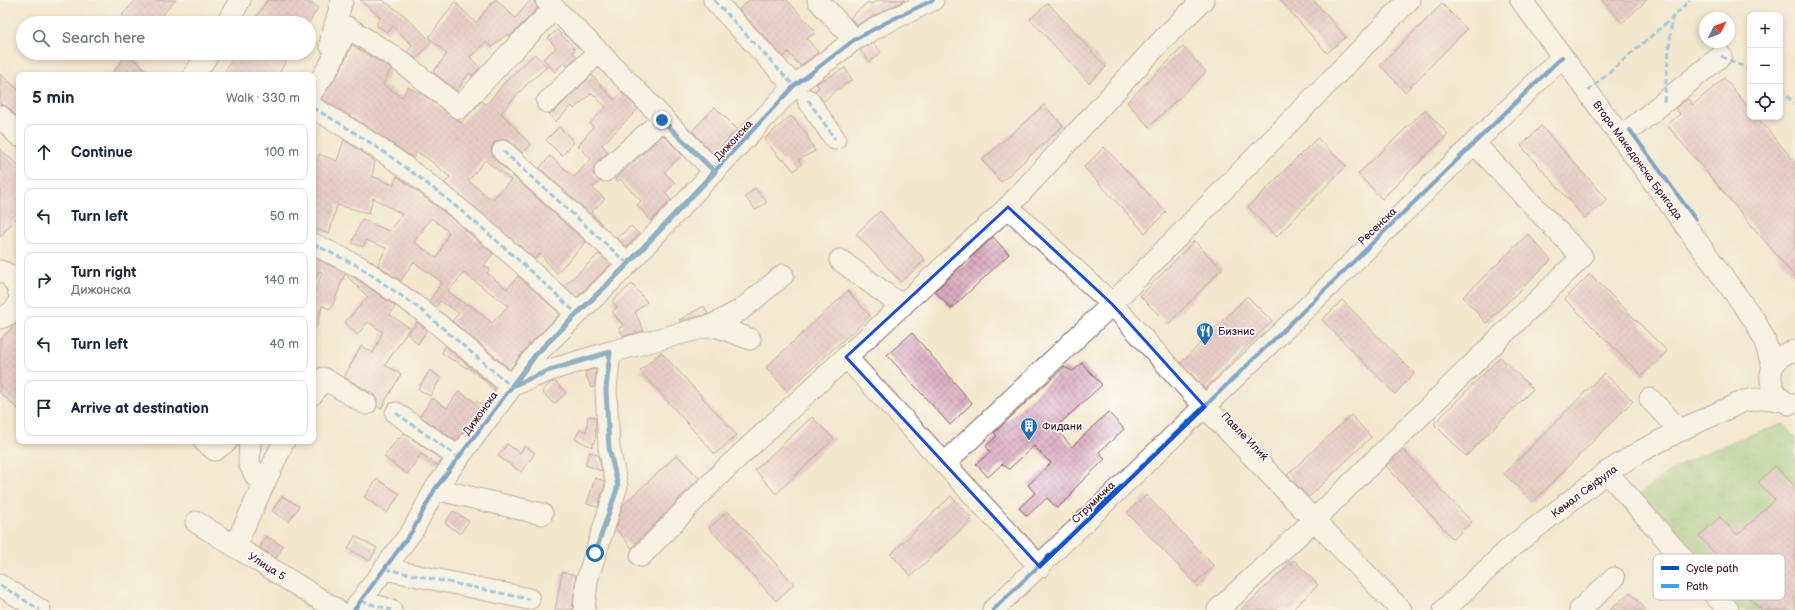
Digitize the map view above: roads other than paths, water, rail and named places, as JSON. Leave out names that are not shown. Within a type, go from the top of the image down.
[{"type":"street","points":[[230,16],[240,0]]},
{"type":"street","points":[[330,65],[327,56],[342,0]]},
{"type":"street","points":[[714,0],[801,93],[835,139]]},
{"type":"street","points":[[818,0],[854,40]]},
{"type":"street","name":"Дижонска","points":[[358,605],[413,530],[435,489],[537,353],[628,264],[715,172],[801,93],[854,40],[931,0]]},
{"type":"street","points":[[641,556],[721,473],[1008,207],[1159,43],[1203,0]]},
{"type":"street","points":[[944,463],[1112,304],[1409,0]]},
{"type":"street","name":"Втора Македонска Бригада","points":[[1521,0],[1755,320],[1764,339],[1772,370],[1773,389],[1789,403]]},
{"type":"street","points":[[316,86],[330,65],[347,28],[400,60],[459,108],[550,4],[599,52],[662,120],[715,172]]},
{"type":"street","points":[[547,102],[599,52]]},
{"type":"street","points":[[1621,137],[1721,56]]},
{"type":"street","name":"Ресенска","points":[[1204,407],[1562,57]]},
{"type":"street","points":[[196,72],[204,60]]},
{"type":"street","points":[[316,110],[372,142],[411,171],[482,228],[577,314]]},
{"type":"street","points":[[0,116],[16,133]]},
{"type":"street","points":[[605,171],[662,120]]},
{"type":"street","points":[[1218,610],[1313,521],[1582,257],[1474,143]]},
{"type":"street","points":[[503,151],[628,264]]},
{"type":"street","name":"Павле Илиќ","points":[[1008,207],[1112,304],[1204,407],[1400,610]]},
{"type":"street","points":[[316,245],[360,267],[420,309],[512,386],[550,370],[610,352],[713,325],[741,310],[783,275]]},
{"type":"street","points":[[840,260],[902,306]]},
{"type":"street","points":[[0,318],[8,316],[14,310],[14,281]]},
{"type":"street","name":"Втора Македонска Бригада","points":[[1755,320],[1771,334],[1795,350]]},
{"type":"street","points":[[713,325],[750,339]]},
{"type":"street","points":[[1744,401],[1784,355],[1795,350]]},
{"type":"street","points":[[584,610],[587,580],[618,486],[609,448],[606,389],[610,352]]},
{"type":"street","points":[[846,357],[1040,567]]},
{"type":"street","points":[[316,389],[323,378],[366,404]]},
{"type":"street","points":[[1744,401],[1765,398],[1789,403]]},
{"type":"street","points":[[1650,399],[1680,431]]},
{"type":"street","name":"Кемал Сејфула","points":[[1444,610],[1510,548],[1607,472],[1641,451],[1744,401]]},
{"type":"street","name":"Струмичка","points":[[993,610],[1040,567],[1204,407]]},
{"type":"street","points":[[396,412],[459,458]]},
{"type":"street","points":[[208,444],[215,450],[223,444]]},
{"type":"street","points":[[250,444],[249,463],[256,477],[255,503]]},
{"type":"street","points":[[256,477],[276,446]]},
{"type":"street","points":[[238,548],[240,535],[255,503],[276,446]]},
{"type":"street","points":[[1607,472],[1679,554]]},
{"type":"street","points":[[435,489],[542,514]]},
{"type":"street","name":"Улица 5","points":[[196,522],[337,610]]},
{"type":"street","points":[[385,569],[529,599]]},
{"type":"street","points":[[1580,610],[1614,578]]},
{"type":"street","points":[[0,585],[40,610]]},
{"type":"street","points":[[1719,600],[1728,610]]},
{"type":"street","points":[[358,605],[391,610]]},
{"type":"place","name":"Бизнис","points":[[1205,346]]},
{"type":"place","name":"Фидани","points":[[1029,441]]}]
